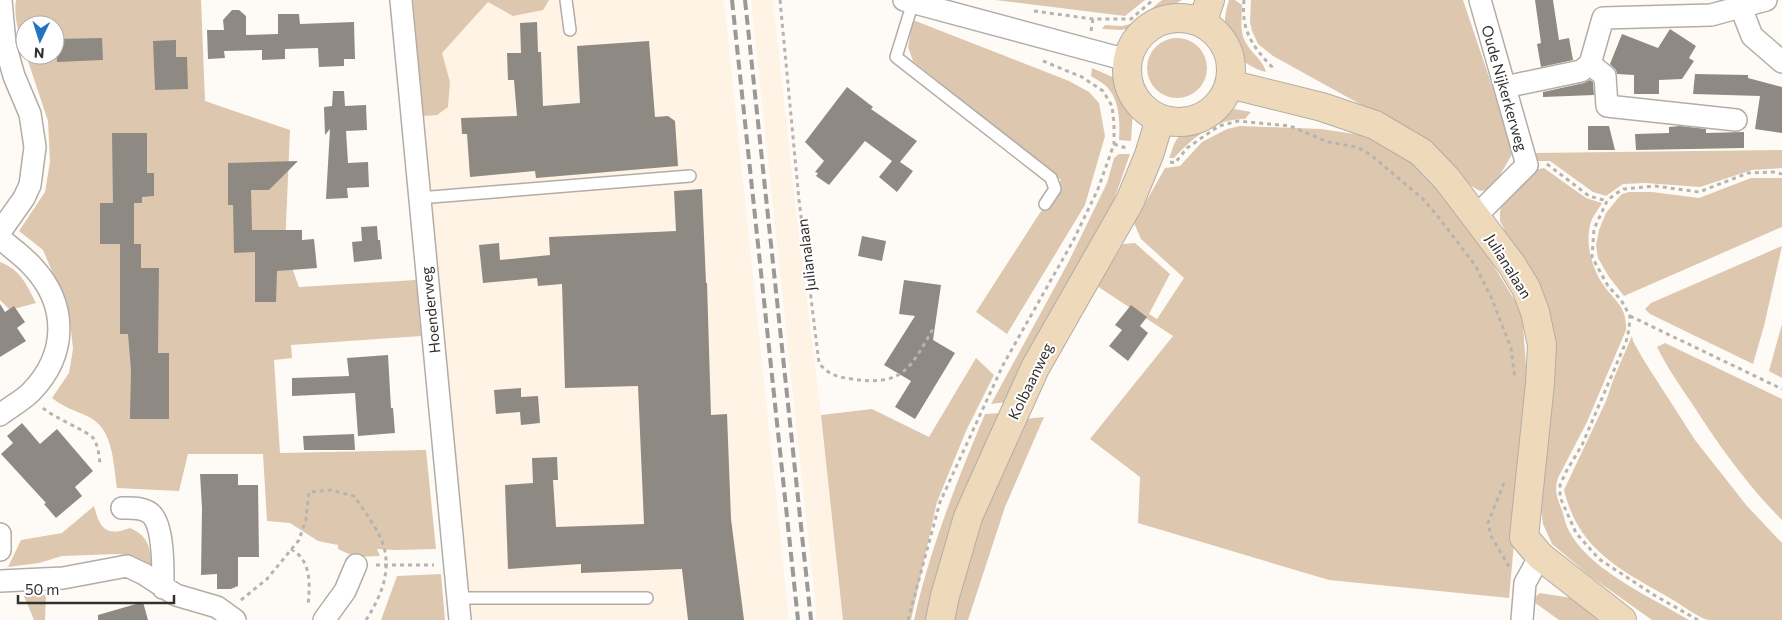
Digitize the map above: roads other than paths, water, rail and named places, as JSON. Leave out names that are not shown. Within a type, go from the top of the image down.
[{"type":"street","points":[[0,232],[24,198],[30,185],[35,147],[30,114],[14,76],[5,44],[1,0]]},
{"type":"street","name":"Hoenderweg","points":[[401,0],[460,620]]},
{"type":"street","name":"Oude Nijkerkerweg","points":[[1476,216],[1527,165],[1480,0]]},
{"type":"street","points":[[1505,87],[1581,71],[1590,64],[1603,18],[1711,15],[1740,4],[1766,0]]},
{"type":"street","points":[[909,1],[1127,60]]},
{"type":"street","points":[[1740,4],[1752,36],[1782,62]]},
{"type":"street","points":[[1206,12],[1214,31],[1223,42],[1229,56],[1231,70],[1229,84],[1222,100],[1210,113],[1194,120],[1177,123],[1160,119],[1144,110],[1132,95],[1126,78],[1127,60],[1134,42],[1147,28],[1164,19],[1184,18],[1206,12]]},
{"type":"street","points":[[1590,64],[1605,76],[1607,106],[1736,120]]},
{"type":"street","name":"Julianalaan","points":[[1229,84],[1322,107],[1375,125],[1421,152],[1447,179],[1512,265],[1526,288],[1536,312],[1542,345],[1540,383],[1524,537],[1540,556],[1622,620]]},
{"type":"street","name":"Kolbaanweg","points":[[940,620],[944,596],[968,517],[1035,368],[1130,201],[1149,155],[1160,119]]},
{"type":"street","points":[[0,238],[32,266],[47,286],[57,307],[59,323],[58,344],[47,373],[30,393],[0,415]]},
{"type":"street","points":[[122,508],[142,509],[152,515],[160,535],[163,588]]},
{"type":"street","points":[[0,534],[0,550]]},
{"type":"street","points":[[1522,620],[1525,583],[1540,556]]},
{"type":"street","points":[[318,616],[346,591],[356,565]]},
{"type":"street","points":[[0,581],[63,578],[127,566],[144,574],[176,595],[217,607],[235,620]]},
{"type":"lane","points":[[566,0],[570,30]]},
{"type":"lane","points":[[909,1],[896,57],[1051,178],[1055,189],[1045,204]]},
{"type":"lane","points":[[419,198],[690,176]]},
{"type":"lane","points":[[458,598],[647,598]]},
{"type":"railway","points":[[732,0],[798,620]]},
{"type":"railway","points":[[745,0],[811,620]]}]
